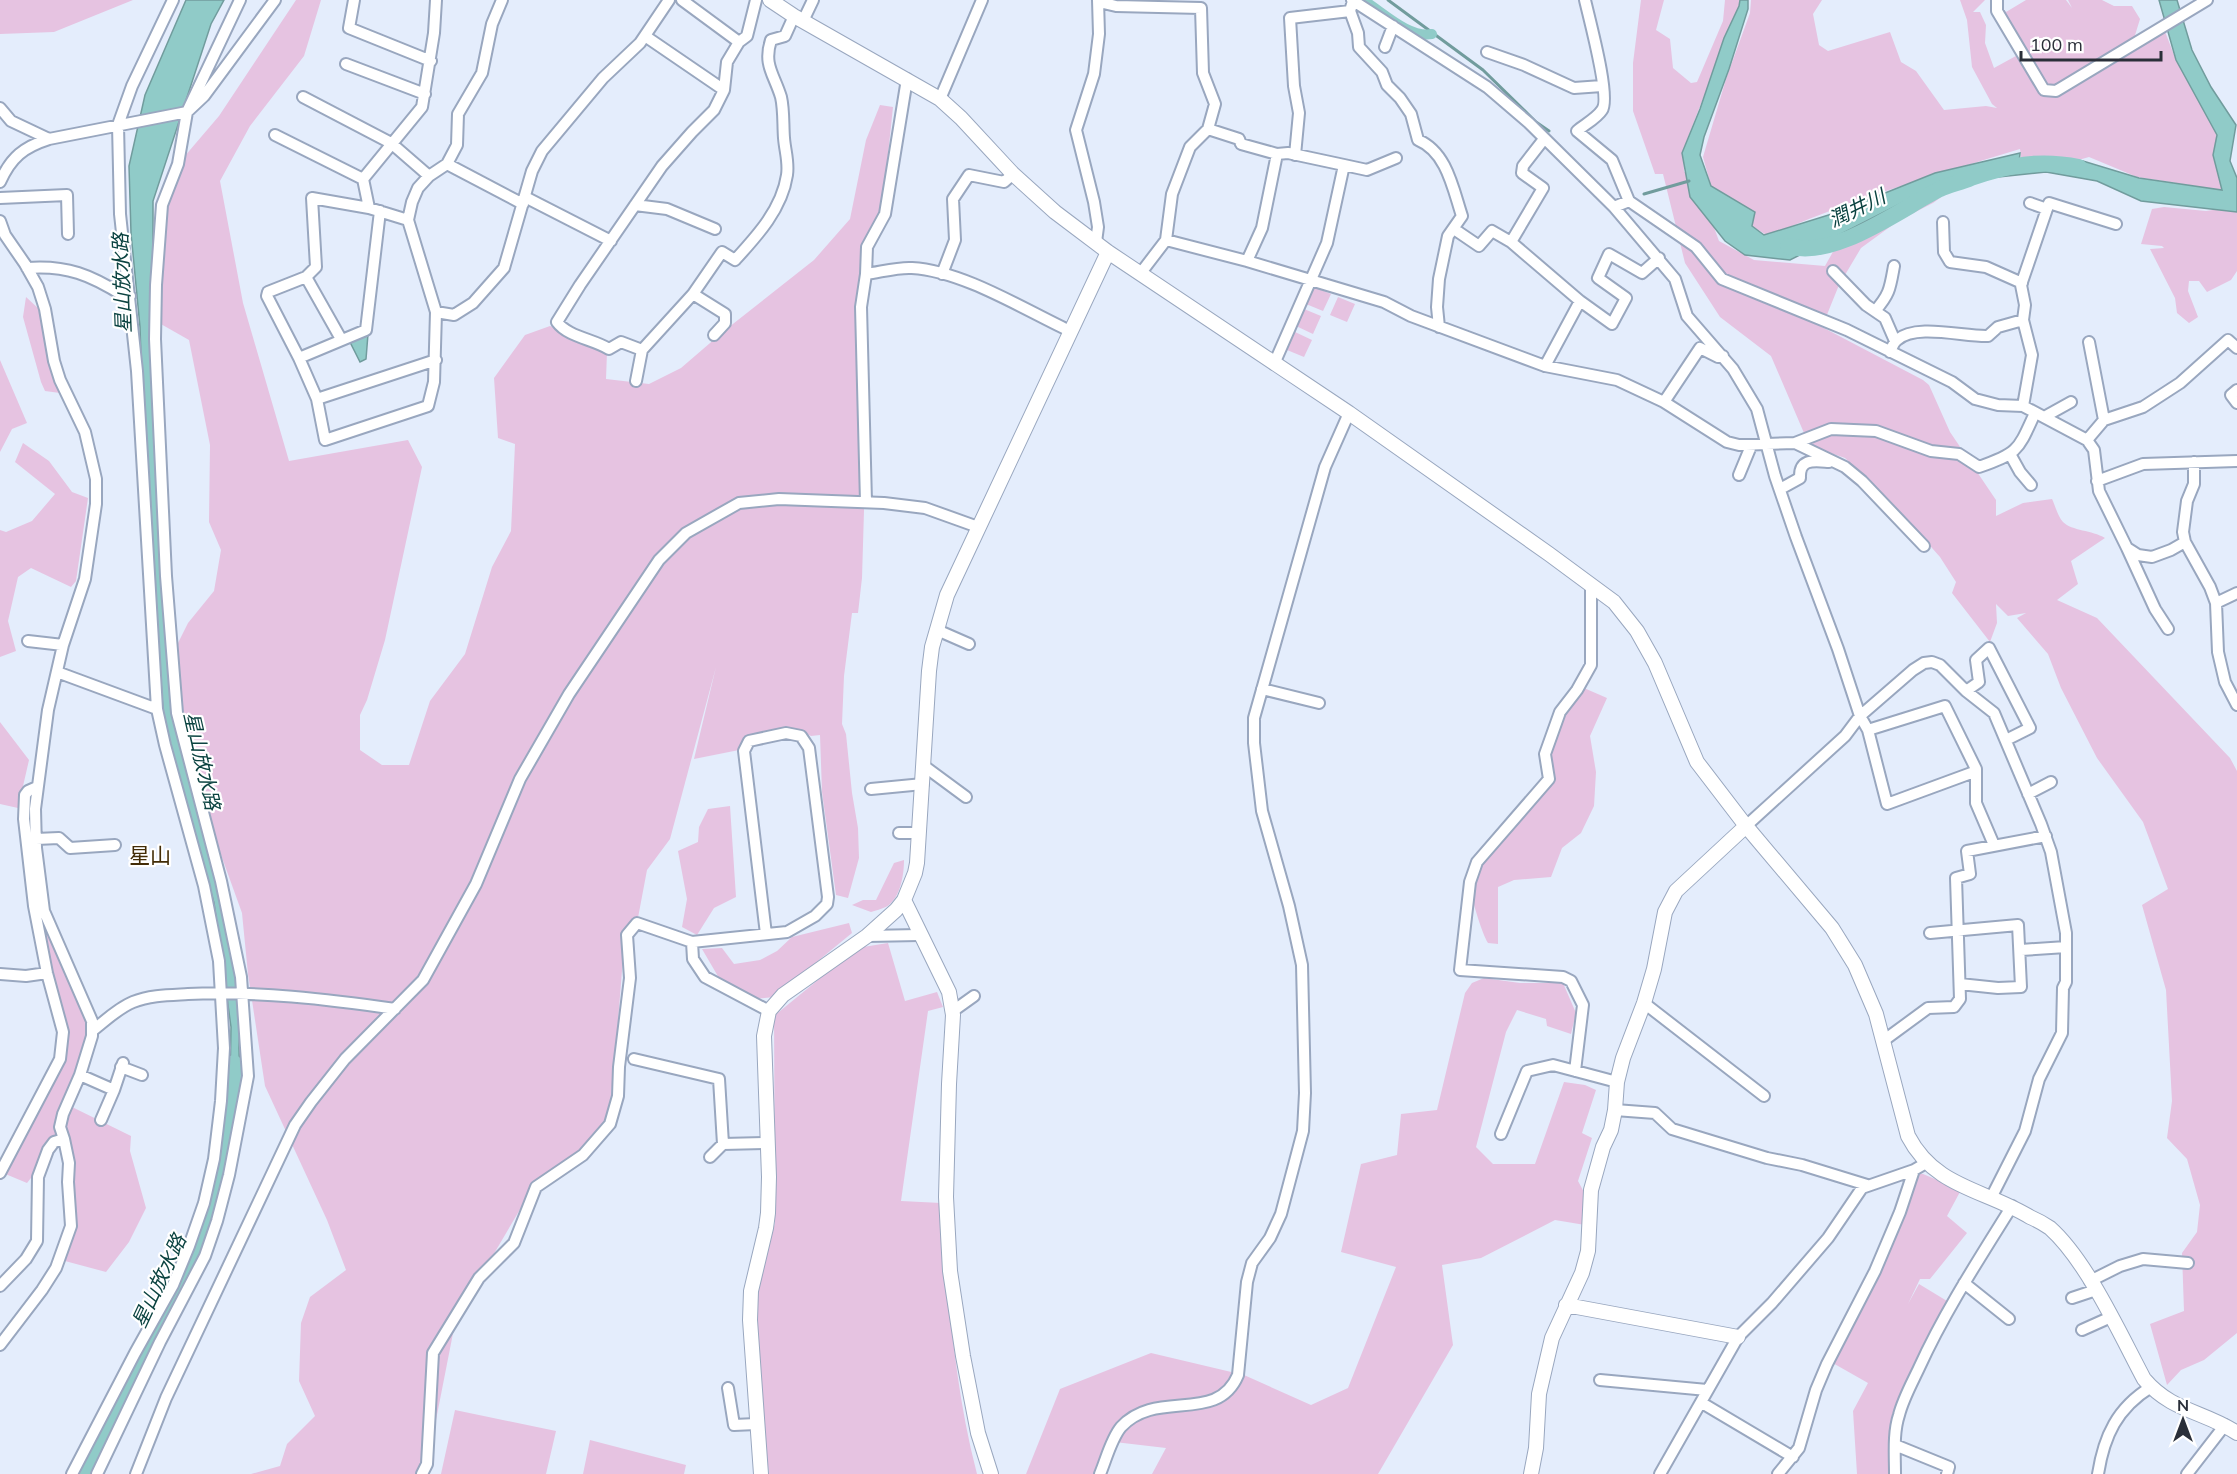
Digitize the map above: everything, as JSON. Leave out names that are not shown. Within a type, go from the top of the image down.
[{"type":"street","points":[[72,1474],[173,1285],[204,1203],[214,1159],[221,1101],[224,1048],[219,961],[213,927],[157,709],[137,371],[120,214],[118,125],[132,86],[172,0]]},
{"type":"street","points":[[97,1474],[160,1342],[205,1256],[217,1221],[241,1118],[248,1076],[243,994],[221,881],[177,713],[166,576],[155,339],[156,285],[162,205],[177,164],[187,111],[240,0]]},
{"type":"street","points":[[0,182],[12,161],[31,145],[49,139],[187,111],[204,96],[216,78],[233,60],[275,0]]},
{"type":"street","points":[[354,0],[349,28],[431,61]]},
{"type":"street","points":[[363,179],[422,107],[431,61],[436,0]]},
{"type":"street","points":[[408,220],[375,209],[312,198],[316,267],[306,277],[268,292],[267,296],[317,399],[325,440],[428,406],[436,360],[436,312],[408,220],[418,188],[429,176],[447,164],[457,145],[458,114],[482,74],[492,24],[502,0]]},
{"type":"street","points":[[436,312],[454,315],[472,303],[504,268],[532,171],[542,150],[596,86],[645,36],[669,0]]},
{"type":"street","points":[[682,0],[739,42]]},
{"type":"street","points":[[642,350],[621,342],[609,349],[562,328],[558,322],[580,285],[662,166],[714,110],[724,90],[727,62],[739,42],[747,36],[756,0]]},
{"type":"street","points":[[770,0],[798,19],[940,99],[961,118],[1012,174],[1055,212],[1108,252],[1349,413],[1549,554],[1614,602],[1637,631],[1655,663],[1697,762],[1746,826],[1832,928],[1855,964],[1876,1014],[1908,1136],[1920,1167],[1875,1271],[1824,1373],[1799,1448],[1778,1474]]},
{"type":"street","points":[[636,381],[642,350],[693,294],[722,252],[735,260],[764,228],[777,206],[787,176],[788,157],[781,97],[768,63],[768,52],[771,40],[785,36],[813,0]]},
{"type":"street","points":[[940,99],[982,0]]},
{"type":"street","points":[[1585,0],[1606,100],[1603,110],[1577,131],[1612,160],[1629,201],[1696,247],[1722,279],[1847,330],[1952,382],[1975,399],[1998,405],[2022,406],[2087,440],[2094,450],[2099,491],[2155,609],[2168,629]]},
{"type":"street","points":[[1997,0],[1997,11],[2044,90],[2056,91],[2206,0]]},
{"type":"street","points":[[1095,242],[1098,227],[1095,202],[1076,130],[1094,74],[1099,34],[1098,1],[1116,6],[1153,3],[1201,8],[1203,73],[1215,104],[1208,129],[1190,147],[1172,194],[1166,240],[1140,274]]},
{"type":"street","points":[[1352,4],[1359,47],[1382,72],[1387,85],[1411,114],[1418,140],[1430,145],[1445,166],[1461,216],[1448,236],[1439,279],[1437,307],[1439,327]]},
{"type":"street","points":[[1295,154],[1299,113],[1294,86],[1290,18],[1352,4],[1393,26],[1486,87],[1529,123],[1614,207],[1659,258],[1675,279],[1687,316],[1734,369],[1757,410],[1780,489],[1860,716],[1868,730],[1887,804],[1974,772]]},
{"type":"street","points":[[1385,46],[1393,26]]},
{"type":"street","points":[[645,36],[724,90]]},
{"type":"street","points":[[1487,52],[1524,65],[1574,88],[1602,86]]},
{"type":"street","points":[[346,64],[425,94]]},
{"type":"street","points":[[866,502],[861,307],[867,247],[885,214],[907,79]]},
{"type":"street","points":[[303,97],[391,143],[429,176]]},
{"type":"street","points":[[0,108],[12,121],[49,139]]},
{"type":"street","points":[[1208,129],[1239,139],[1241,144],[1276,154],[1295,154],[1367,170],[1396,158]]},
{"type":"street","points":[[275,135],[363,179],[375,209],[366,330],[299,358]]},
{"type":"street","points":[[1511,242],[1543,188],[1522,173],[1523,166],[1544,139]]},
{"type":"street","points":[[1247,261],[1262,228],[1276,154]]},
{"type":"street","points":[[447,164],[612,241]]},
{"type":"street","points":[[1274,364],[1328,243],[1344,165]]},
{"type":"street","points":[[942,274],[955,240],[953,199],[969,175],[1004,182],[1012,174]]},
{"type":"street","points":[[0,198],[67,195],[68,234]]},
{"type":"street","points":[[1614,207],[1629,201]]},
{"type":"street","points":[[2030,203],[2046,209]]},
{"type":"street","points":[[2022,406],[2032,355],[2023,320],[2025,305],[2022,284],[2049,203],[2115,224]]},
{"type":"street","points":[[635,205],[667,208],[715,229]]},
{"type":"street","points":[[0,221],[5,235],[38,288],[45,309],[54,361],[60,380],[85,432],[96,479],[96,504],[85,579],[63,645],[48,710],[35,809],[44,911],[90,1012],[92,1031],[80,1075],[63,1114],[60,1127],[69,1163],[71,1226],[56,1268],[0,1345]]},
{"type":"street","points":[[1943,222],[1944,252],[1950,262],[1986,267],[2022,284]]},
{"type":"street","points":[[1454,229],[1479,246],[1492,231],[1511,242],[1580,301],[1612,324],[1626,298],[1598,278],[1609,254],[1642,273],[1659,258]]},
{"type":"street","points":[[1166,240],[1247,261],[1384,302],[1439,327],[1545,366],[1617,380],[1664,402],[1727,441],[1739,445],[1795,443],[1831,429],[1876,431],[1931,451],[1959,454],[1979,467],[2010,454],[2021,445],[2039,415],[2071,402]]},
{"type":"street","points":[[761,1474],[750,1310],[753,1280],[767,1221],[769,1177],[764,1036],[769,1011],[783,994],[867,936],[904,900],[915,873],[923,784],[929,671],[947,595],[1108,252]]},
{"type":"street","points":[[27,268],[52,266],[78,272],[105,284],[124,296],[130,296]]},
{"type":"street","points":[[1875,311],[1887,298],[1894,266]]},
{"type":"street","points":[[866,274],[911,268],[942,274],[1002,296],[1070,330]]},
{"type":"street","points":[[1833,271],[1866,305],[1885,318],[1895,341]]},
{"type":"street","points":[[306,277],[341,339]]},
{"type":"street","points":[[693,294],[725,314],[725,323],[714,335]]},
{"type":"street","points":[[1545,366],[1580,301]]},
{"type":"street","points":[[1890,352],[1895,341],[1903,336],[1929,331],[1988,336],[1998,327],[2023,320]]},
{"type":"street","points":[[2087,440],[2104,420],[2143,407],[2180,383],[2228,339],[2237,347]]},
{"type":"street","points":[[2089,342],[2104,420]]},
{"type":"street","points":[[1664,402],[1700,348],[1718,357],[1723,356]]},
{"type":"street","points":[[317,399],[436,360]]},
{"type":"street","points":[[2237,390],[2231,395],[2237,403]]},
{"type":"street","points":[[1100,1474],[1119,1430],[1130,1419],[1149,1409],[1213,1402],[1233,1388],[1238,1376],[1247,1282],[1251,1263],[1270,1238],[1281,1214],[1303,1131],[1305,1093],[1302,965],[1289,906],[1262,811],[1254,718],[1325,467],[1349,413]]},
{"type":"street","points":[[1795,443],[1836,463],[1862,480],[1924,546]]},
{"type":"street","points":[[1739,475],[1751,446]]},
{"type":"street","points":[[2010,454],[2020,472],[2031,485]]},
{"type":"street","points":[[1780,489],[1800,478],[1800,470],[1809,460],[1836,463]]},
{"type":"street","points":[[2097,481],[2143,464],[2237,461]]},
{"type":"street","points":[[2194,462],[2194,484],[2183,519],[2185,542],[2210,587],[2216,603],[2218,652],[2225,682],[2237,705]]},
{"type":"street","points":[[135,1474],[171,1388],[295,1125],[345,1059],[423,980],[476,884],[520,779],[568,694],[659,560],[686,533],[739,503],[779,499],[866,502],[925,508],[978,527]]},
{"type":"street","points":[[2127,548],[2138,555],[2152,556],[2171,550],[2185,542]]},
{"type":"street","points":[[1575,1071],[1583,1005],[1571,981],[1563,977],[1460,970],[1470,882],[1477,862],[1549,779],[1545,754],[1560,712],[1577,690],[1591,665],[1591,586]]},
{"type":"street","points":[[2216,603],[2237,593]]},
{"type":"street","points":[[937,630],[969,644]]},
{"type":"street","points":[[28,641],[63,645]]},
{"type":"street","points":[[1966,691],[1979,682],[1976,660],[1989,648],[2030,728],[2006,740]]},
{"type":"street","points":[[1531,1474],[1536,1448],[1539,1394],[1552,1338],[1582,1273],[1588,1251],[1591,1190],[1615,1110],[1617,1082],[1623,1058],[1654,969],[1665,912],[1676,891],[1845,736],[1860,716],[1913,670],[1924,663],[1932,662],[1940,664],[1966,691],[1994,713],[2046,836],[2055,870],[2066,933],[2066,982],[2062,988],[2062,1033],[2038,1079],[2025,1131],[1991,1198]]},
{"type":"street","points":[[57,672],[157,709]]},
{"type":"street","points":[[1262,689],[1319,703]]},
{"type":"street","points":[[1868,730],[1945,706],[1976,769],[1974,772],[1976,803],[1994,845]]},
{"type":"street","points":[[422,1474],[427,1464],[433,1353],[479,1278],[514,1243],[536,1187],[583,1155],[610,1124],[618,1096],[619,1067],[630,978],[627,935],[636,923],[692,942],[787,932],[815,916],[827,904],[809,747],[801,736],[786,733],[749,741],[744,751],[766,934]]},
{"type":"street","points":[[924,766],[966,796]]},
{"type":"street","points":[[2028,794],[2051,782]]},
{"type":"street","points":[[871,789],[923,784]]},
{"type":"street","points":[[0,1173],[60,1059],[63,1032],[47,973],[34,906],[24,819],[25,795],[37,787]]},
{"type":"street","points":[[899,833],[919,833]]},
{"type":"street","points":[[1883,1041],[1928,1008],[1954,1007],[1960,999],[1956,878],[1970,874],[1967,851],[2046,836]]},
{"type":"street","points":[[36,839],[59,838],[70,848],[114,845]]},
{"type":"street","points":[[904,900],[949,992],[953,1011],[946,1197],[950,1271],[978,1434],[991,1474]]},
{"type":"street","points":[[1930,933],[2018,925],[2021,987],[1998,988],[1960,984]]},
{"type":"street","points":[[867,936],[920,935]]},
{"type":"street","points":[[692,942],[693,959],[705,977],[769,1011]]},
{"type":"street","points":[[2021,950],[2066,947]]},
{"type":"street","points":[[0,974],[26,976],[47,973]]},
{"type":"street","points":[[92,1031],[131,1003],[142,999],[220,993],[344,1001],[395,1009]]},
{"type":"street","points":[[953,1011],[974,996]]},
{"type":"street","points":[[1644,1003],[1764,1096]]},
{"type":"street","points":[[634,1059],[719,1079],[723,1144]]},
{"type":"street","points":[[101,1120],[122,1065],[142,1075]]},
{"type":"street","points":[[1501,1134],[1527,1071],[1553,1065],[1617,1082]]},
{"type":"street","points":[[80,1075],[114,1090]]},
{"type":"street","points":[[1615,1110],[1655,1113],[1672,1129],[1867,1185]]},
{"type":"street","points":[[0,1286],[26,1259],[37,1241],[38,1178],[48,1150],[54,1143],[64,1139]]},
{"type":"street","points":[[710,1157],[723,1144],[766,1143]]},
{"type":"street","points":[[1660,1474],[1738,1337],[1772,1303],[1828,1238],[1853,1200],[1867,1185],[1920,1167],[2012,1206],[2049,1227],[2066,1246],[2093,1286],[2144,1379],[2151,1387],[2174,1405],[2231,1429],[2187,1474]]},
{"type":"street","points":[[1895,1474],[1898,1415],[1930,1343],[2012,1206]]},
{"type":"street","points":[[2072,1298],[2120,1266],[2143,1259],[2188,1263]]},
{"type":"street","points":[[1964,1283],[2009,1319]]},
{"type":"street","points":[[1566,1305],[1738,1337]]},
{"type":"street","points":[[2082,1330],[2110,1317]]},
{"type":"street","points":[[1600,1380],[1707,1390]]},
{"type":"street","points":[[2098,1474],[2102,1448],[2113,1426],[2133,1398],[2151,1387]]},
{"type":"street","points":[[728,1388],[734,1425],[756,1424]]},
{"type":"street","points":[[1702,1403],[1793,1457]]},
{"type":"street","points":[[1895,1445],[1949,1467],[1947,1474]]},
{"type":"shaded area","points":[[0,0],[133,0],[54,32],[0,34]]},
{"type":"shaded area","points":[[296,0],[321,0],[304,56],[250,126],[220,181],[243,303],[289,461],[408,440],[422,467],[385,640],[367,700],[360,715],[360,750],[382,765],[409,765],[430,701],[465,654],[492,567],[511,531],[515,444],[498,438],[494,378],[525,335],[550,326],[607,352],[606,379],[649,384],[681,368],[814,260],[850,219],[866,140],[880,105],[893,107],[883,202],[862,262],[865,477],[862,578],[858,613],[852,613],[844,676],[842,724],[846,734],[858,828],[859,858],[848,898],[836,895],[822,792],[820,735],[811,736],[795,728],[744,744],[739,750],[694,759],[716,667],[670,839],[647,870],[637,923],[625,933],[608,1121],[589,1148],[535,1184],[456,1318],[424,1474],[251,1474],[280,1466],[287,1444],[315,1416],[299,1381],[301,1323],[310,1297],[346,1270],[327,1220],[265,1086],[248,974],[242,913],[194,780],[182,720],[178,643],[188,623],[214,591],[221,550],[209,522],[210,445],[189,340],[152,319],[155,233],[178,164],[219,116]]},
{"type":"shaded area","points":[[1641,0],[1664,0],[1656,30],[1670,39],[1673,68],[1691,83],[1697,82],[1723,21],[1725,0],[1740,0],[1683,150],[1684,172],[1693,171],[1719,241],[1754,260],[1825,266],[1848,225],[1931,180],[1951,190],[1933,203],[1898,221],[1861,248],[1839,285],[1822,327],[1929,385],[1950,432],[1996,500],[1996,516],[2023,503],[2052,499],[2060,517],[2067,525],[2105,538],[2071,561],[2078,584],[2057,600],[2097,618],[2230,758],[2237,771],[2237,1333],[2204,1360],[2181,1370],[2167,1385],[2150,1324],[2184,1311],[2182,1253],[2197,1232],[2200,1205],[2187,1159],[2167,1138],[2172,1101],[2166,990],[2142,905],[2168,889],[2143,822],[2097,758],[2061,688],[2048,654],[2017,618],[2026,613],[2008,616],[1996,604],[1997,623],[1990,642],[1952,593],[1956,582],[1940,557],[1893,504],[1845,458],[1816,448],[1804,433],[1771,356],[1720,317],[1685,263],[1663,174],[1655,174],[1633,111],[1633,63]]},
{"type":"shaded area","points":[[1751,0],[1822,0],[1813,14],[1819,45],[1828,51],[1890,32],[1901,62],[1916,71],[1944,110],[1986,106],[1997,108],[1992,104],[1972,67],[1967,20],[1960,0],[1985,0],[1973,12],[1980,12],[1986,25],[1985,43],[1994,68],[2025,51],[1997,2],[2006,12],[2026,0],[2066,0],[2072,8],[2068,0],[2102,0],[2114,6],[2132,6],[2140,19],[2132,45],[2164,29],[2176,60],[2217,135],[2213,155],[2222,190],[2137,177],[2089,157],[2068,163],[2022,164],[2020,149],[1861,200],[1768,236],[1752,226],[1755,212],[1711,186],[1703,157],[1726,79],[1750,13]]},
{"type":"shaded area","points":[[2164,207],[2206,211],[2226,208],[2237,211],[2237,271],[2231,280],[2207,292],[2199,281],[2189,281],[2188,291],[2198,317],[2189,323],[2177,313],[2175,298],[2150,249],[2164,248],[2141,244],[2152,209]]},
{"type":"shaded area","points":[[1314,287],[1331,294],[1323,311],[1306,304]]},
{"type":"shaded area","points":[[26,297],[40,310],[65,398],[60,393],[45,391],[41,382],[23,317]]},
{"type":"shaded area","points":[[1338,297],[1355,304],[1347,322],[1330,315]]},
{"type":"shaded area","points":[[1304,309],[1321,316],[1313,334],[1296,326]]},
{"type":"shaded area","points":[[1295,332],[1312,340],[1304,357],[1287,350]]},
{"type":"shaded area","points":[[0,360],[27,423],[12,429],[0,452]]},
{"type":"shaded area","points":[[23,443],[49,461],[72,492],[88,498],[76,581],[71,587],[31,568],[18,577],[8,621],[16,651],[0,657],[0,530],[6,532],[32,521],[55,494],[15,462]]},
{"type":"shaded area","points":[[1577,685],[1607,698],[1590,736],[1596,772],[1594,806],[1581,833],[1562,848],[1551,877],[1514,880],[1498,887],[1498,944],[1488,943],[1476,913],[1470,881],[1482,859],[1549,779],[1545,754]]},
{"type":"shaded area","points":[[0,722],[29,760],[18,808],[0,804]]},
{"type":"shaded area","points":[[730,806],[736,897],[714,908],[697,935],[682,927],[687,899],[678,851],[698,842],[699,827],[708,809]]},
{"type":"shaded area","points":[[904,860],[899,889],[890,904],[871,912],[852,905],[863,900],[876,900],[894,863]]},
{"type":"shaded area","points":[[37,920],[48,922],[92,1036],[70,1106],[131,1136],[130,1151],[146,1208],[129,1242],[106,1272],[65,1261],[69,1199],[61,1140],[27,1183],[3,1173],[59,1047],[61,1026]]},
{"type":"shaded area","points":[[849,923],[852,933],[774,997],[755,999],[719,978],[702,949],[722,948],[734,964],[760,960],[777,951],[792,937]]},
{"type":"shaded area","points":[[888,943],[905,1001],[937,992],[943,1007],[928,1011],[901,1201],[941,1203],[957,1374],[977,1474],[769,1474],[756,1353],[757,1290],[775,1223],[774,1016],[857,948]]},
{"type":"shaded area","points":[[1484,978],[1520,983],[1563,983],[1576,1013],[1571,1034],[1547,1026],[1546,1019],[1517,1010],[1506,1032],[1476,1147],[1493,1164],[1535,1164],[1564,1082],[1585,1085],[1596,1090],[1582,1133],[1592,1138],[1578,1181],[1586,1196],[1585,1225],[1555,1220],[1481,1258],[1442,1265],[1453,1345],[1378,1474],[1152,1474],[1166,1448],[1106,1441],[1093,1474],[1026,1474],[1060,1389],[1151,1353],[1244,1375],[1311,1405],[1348,1388],[1396,1267],[1341,1252],[1361,1164],[1397,1155],[1401,1114],[1437,1110],[1465,993],[1472,983]]},
{"type":"shaded area","points":[[1918,1174],[1961,1190],[1947,1216],[1967,1233],[1930,1279],[1920,1279],[1908,1304],[1919,1284],[1947,1301],[1897,1428],[1891,1474],[1857,1474],[1853,1411],[1868,1383],[1831,1362]]},
{"type":"shaded area","points":[[455,1410],[556,1431],[546,1474],[441,1474]]},
{"type":"shaded area","points":[[590,1440],[686,1465],[684,1474],[583,1474]]},
{"type":"water","points":[[186,0],[224,0],[211,24],[153,201],[153,286],[168,653],[219,884],[241,1004],[240,1090],[230,1081],[231,1027],[214,903],[164,724],[148,565],[140,327],[131,233],[129,166],[145,95]]},
{"type":"water","points":[[1740,0],[1748,0],[1748,9],[1704,137],[1700,155],[1711,186],[1755,212],[1752,226],[1764,235],[1835,213],[1935,173],[2020,153],[2019,163],[1987,173],[2083,161],[2139,178],[2222,190],[2213,155],[2217,135],[2176,60],[2159,0],[2177,0],[2192,50],[2211,87],[2236,125],[2230,161],[2237,178],[2237,212],[2141,201],[2097,181],[2046,172],[1941,183],[1790,260],[1745,255],[1725,241],[1690,197],[1682,153]]},
{"type":"water","points":[[368,334],[366,359],[360,362],[350,342]]},
{"type":"waterway","points":[[1363,0],[1405,28],[1414,32],[1432,34]]},
{"type":"waterway","points":[[1388,0],[1483,70],[1536,122],[1549,131]]},
{"type":"waterway","name":"潤井川","points":[[1788,246],[1806,248],[1825,246],[1845,240],[1866,231],[1940,189],[1998,170],[2037,164],[2079,167]]},
{"type":"waterway","points":[[1644,194],[1689,181]]},
{"type":"waterway","name":"星山放水路","points":[[85,1474],[195,1262],[220,1184],[234,1063]]},
{"type":"district","name":"星山","points":[[150,856]]}]
